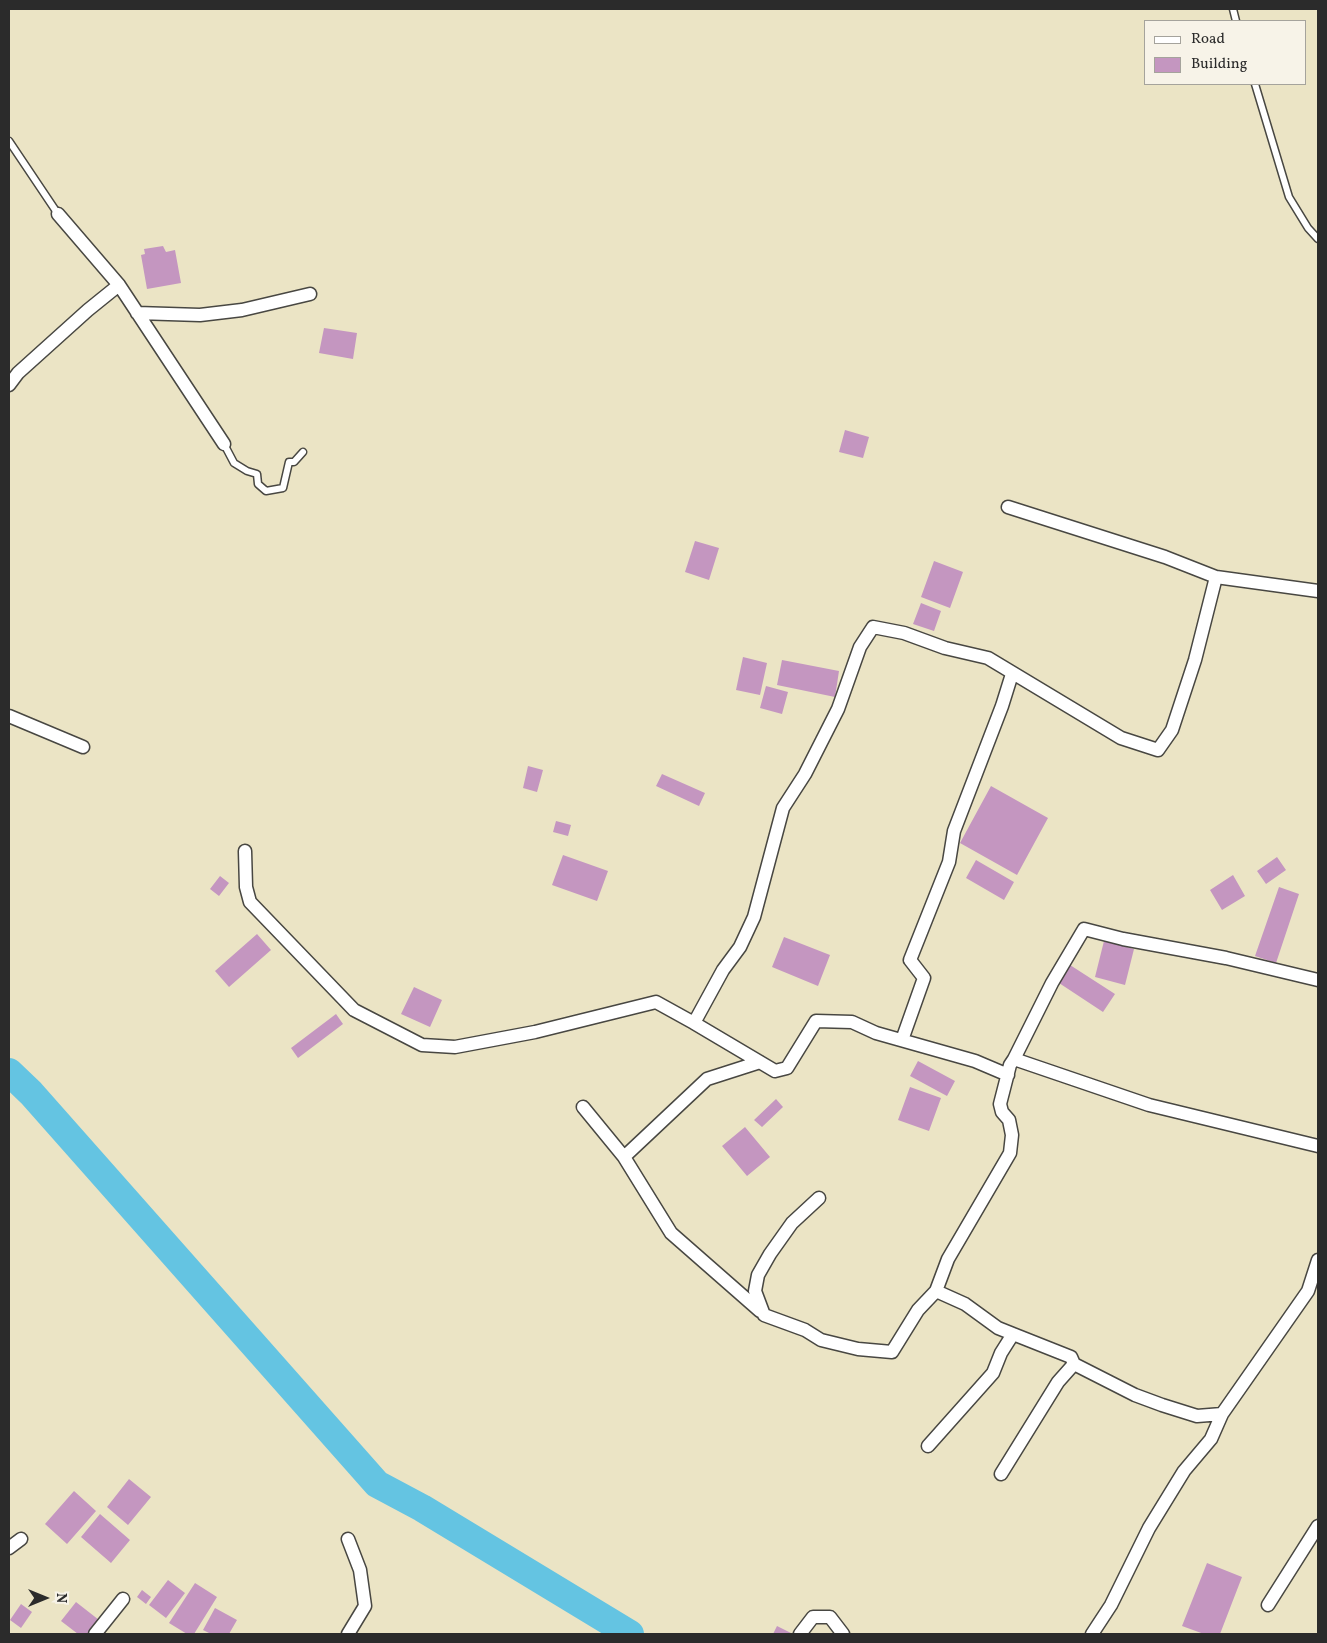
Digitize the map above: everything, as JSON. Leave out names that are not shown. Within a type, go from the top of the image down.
[{"type":"street","points":[[58,214],[119,286],[224,444]]},
{"type":"street","points":[[9,385],[18,373],[88,310],[119,286]]},
{"type":"street","points":[[137,313],[200,315],[242,310],[310,294]]},
{"type":"street","points":[[1008,507],[1165,557],[1216,577],[1318,591]]},
{"type":"street","points":[[694,1023],[723,970],[740,947],[754,917],[783,808],[805,774],[838,709],[860,647],[873,627],[904,634],[944,648],[988,658],[1121,738],[1158,750],[1172,730],[1195,660],[1216,577]]},
{"type":"street","points":[[902,1040],[924,978],[910,960],[949,862],[954,831],[1002,706],[1012,674]]},
{"type":"street","points":[[9,716],[83,747]]},
{"type":"street","points":[[245,850],[246,888],[250,902],[354,1010],[422,1045],[464,1046],[535,1032],[656,1002],[775,1071],[787,1068],[816,1021],[852,1022],[876,1033],[975,1062],[1008,1075]]},
{"type":"street","points":[[583,1107],[624,1157],[670,1233],[764,1315],[805,1330],[821,1340],[858,1348],[892,1352],[918,1310],[936,1291],[948,1259],[1010,1153],[1012,1135],[1009,1120],[1002,1112],[1000,1104],[1008,1075],[1052,983],[1084,930],[1235,959],[1318,980]]},
{"type":"street","points":[[1014,1059],[1149,1105],[1318,1146]]},
{"type":"street","points":[[624,1157],[707,1079],[760,1062]]},
{"type":"street","points":[[764,1315],[755,1291],[758,1275],[792,1223],[820,1198]]},
{"type":"street","points":[[1092,1634],[1111,1605],[1149,1528],[1184,1471],[1211,1439],[1222,1414],[1313,1294],[1318,1260]]},
{"type":"street","points":[[936,1291],[964,1304],[998,1328],[1072,1357],[1074,1364],[1135,1395],[1197,1416],[1222,1414]]},
{"type":"street","points":[[928,1446],[993,1373],[1001,1353],[1013,1334]]},
{"type":"street","points":[[1001,1474],[1058,1382],[1074,1364]]},
{"type":"street","points":[[1268,1605],[1318,1526]]},
{"type":"street","points":[[9,1548],[21,1539]]},
{"type":"street","points":[[348,1539],[360,1570],[365,1606],[348,1634]]},
{"type":"street","points":[[95,1634],[122,1599]]},
{"type":"street","points":[[800,1634],[813,1617],[830,1617],[843,1634]]},
{"type":"lane","points":[[1255,85],[1289,197],[1308,228],[1318,239]]},
{"type":"lane","points":[[9,141],[58,214]]},
{"type":"lane","points":[[224,444],[234,463],[247,471],[257,474],[258,484],[266,490],[283,488],[289,462],[294,462],[303,452]]},
{"type":"building","points":[[163,246],[166,252],[175,250],[181,283],[147,289],[141,255],[145,254],[144,249]]},
{"type":"building","points":[[324,328],[357,333],[353,359],[319,353]]},
{"type":"building","points":[[845,430],[869,437],[863,458],[839,452]]},
{"type":"building","points":[[695,541],[719,548],[709,580],[685,572]]},
{"type":"building","points":[[934,561],[963,572],[950,608],[921,597]]},
{"type":"building","points":[[921,603],[941,611],[934,631],[913,624]]},
{"type":"building","points":[[743,657],[767,663],[760,695],[736,690]]},
{"type":"building","points":[[782,660],[839,671],[835,697],[777,685]]},
{"type":"building","points":[[766,686],[788,692],[782,714],[760,708]]},
{"type":"building","points":[[528,766],[543,770],[537,792],[523,788]]},
{"type":"building","points":[[662,774],[705,793],[699,806],[656,786]]},
{"type":"building","points":[[991,786],[1048,818],[1017,875],[960,843]]},
{"type":"building","points":[[556,821],[571,825],[568,836],[553,832]]},
{"type":"building","points":[[563,855],[608,871],[597,901],[552,885]]},
{"type":"building","points":[[1277,857],[1286,870],[1266,884],[1257,871]]},
{"type":"building","points":[[976,860],[1014,882],[1004,900],[966,878]]},
{"type":"building","points":[[1233,875],[1245,896],[1222,910],[1210,890]]},
{"type":"building","points":[[220,876],[229,883],[219,896],[210,889]]},
{"type":"building","points":[[1279,887],[1299,894],[1276,963],[1255,956]]},
{"type":"building","points":[[257,934],[271,950],[229,987],[215,971]]},
{"type":"building","points":[[784,937],[830,955],[818,986],[772,967]]},
{"type":"building","points":[[1104,941],[1134,949],[1125,985],[1095,977]]},
{"type":"building","points":[[1070,965],[1115,994],[1103,1012],[1059,983]]},
{"type":"building","points":[[414,987],[442,1000],[430,1027],[401,1014]]},
{"type":"building","points":[[336,1014],[343,1024],[298,1058],[291,1048]]},
{"type":"building","points":[[918,1061],[955,1081],[947,1096],[910,1076]]},
{"type":"building","points":[[910,1087],[941,1098],[929,1131],[898,1120]]},
{"type":"building","points":[[776,1099],[783,1107],[762,1127],[754,1120]]},
{"type":"building","points":[[745,1127],[770,1157],[747,1176],[722,1146]]},
{"type":"building","points":[[129,1479],[151,1497],[128,1525],[107,1507]]},
{"type":"building","points":[[74,1491],[96,1511],[67,1544],[45,1524]]},
{"type":"building","points":[[100,1514],[130,1540],[111,1563],[81,1537]]},
{"type":"building","points":[[1207,1563],[1242,1577],[1220,1634],[1204,1634],[1182,1626]]},
{"type":"building","points":[[168,1580],[185,1593],[166,1618],[149,1605]]},
{"type":"building","points":[[195,1583],[217,1597],[194,1634],[187,1634],[169,1623]]},
{"type":"building","points":[[142,1590],[151,1597],[146,1604],[137,1597]]},
{"type":"building","points":[[76,1602],[99,1620],[88,1634],[78,1634],[61,1621]]},
{"type":"building","points":[[21,1604],[32,1612],[21,1628],[10,1620]]},
{"type":"building","points":[[215,1608],[237,1620],[229,1634],[211,1634],[203,1630]]},
{"type":"building","points":[[777,1626],[793,1634],[773,1634]]},
{"type":"waterway","points":[[9,1072],[31,1093],[377,1484],[422,1508],[630,1634]]}]
